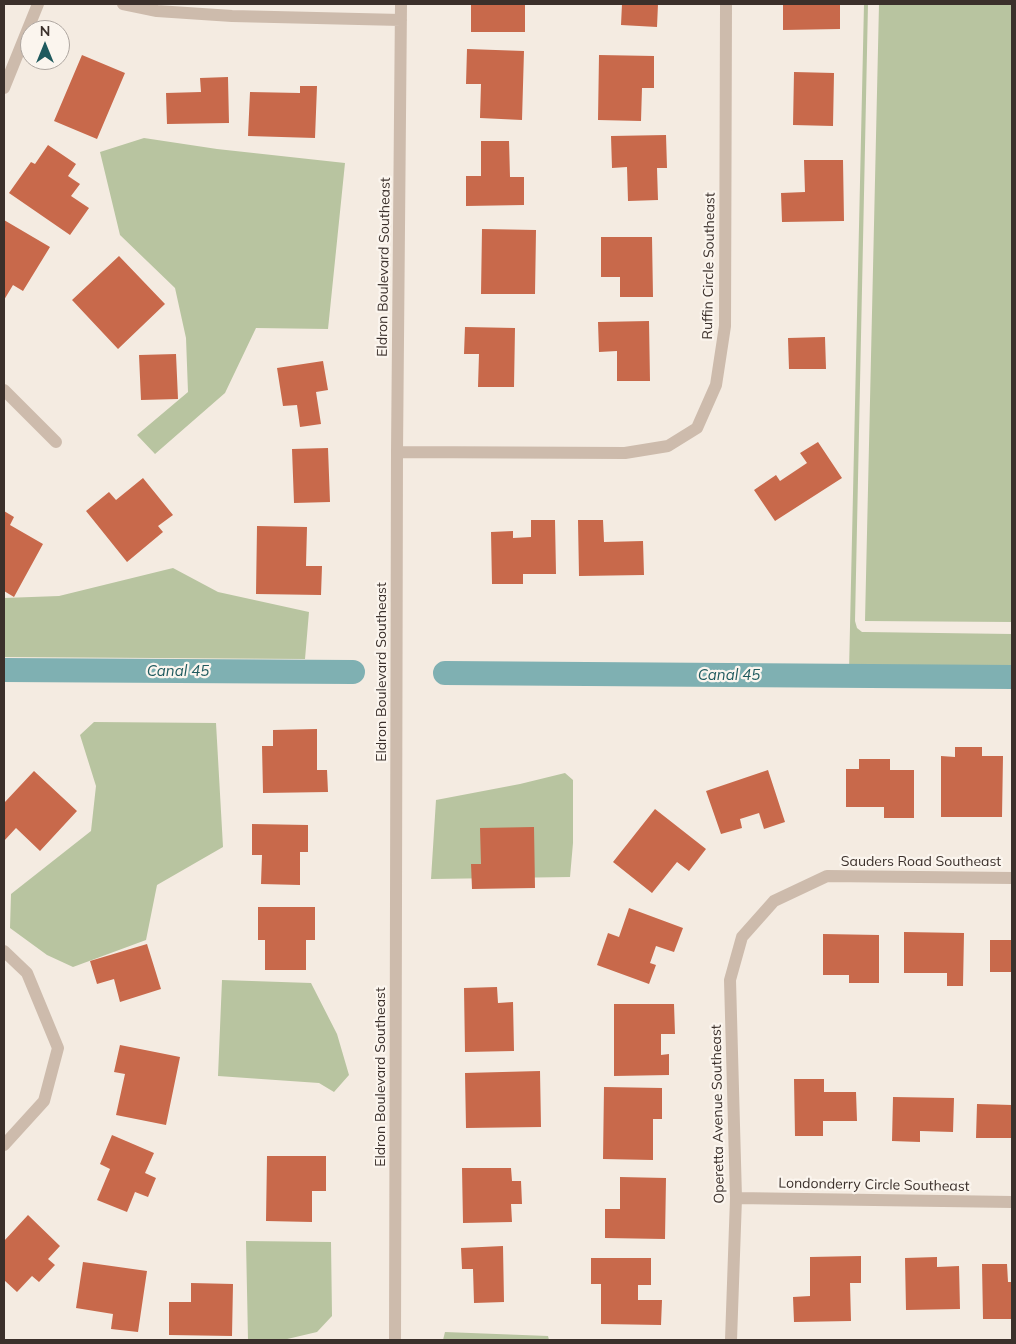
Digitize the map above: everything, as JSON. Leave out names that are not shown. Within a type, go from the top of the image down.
[{"type":"street","points":[[4,88],[38,4]]},
{"type":"street","points":[[123,4],[157,10],[232,16],[401,20]]},
{"type":"street","name":"Eldron Boulevard Southeast","points":[[395,1340],[397,452],[401,4]]},
{"type":"street","name":"Ruffin Circle Southeast","points":[[397,452],[625,453],[668,446],[697,428],[716,386],[725,326],[726,4]]},
{"type":"street","points":[[4,390],[56,442]]},
{"type":"street","name":"Sauders Road Southeast","points":[[774,901],[827,876],[1012,878]]},
{"type":"street","name":"Operetta Avenue Southeast","points":[[731,1340],[736,1198],[730,980],[742,937],[774,901]]},
{"type":"street","points":[[4,951],[28,973],[58,1048],[44,1101],[4,1145]]},
{"type":"street","name":"Londonderry Circle Southeast","points":[[736,1198],[1012,1202]]},
{"type":"green space","points":[[864,4],[868,4],[855,621],[857,628],[862,632],[1012,634],[1012,675],[849,671]]},
{"type":"green space","points":[[879,4],[1012,4],[1012,622],[865,621]]},
{"type":"green space","points":[[144,138],[217,149],[345,163],[328,329],[256,328],[225,393],[155,454],[137,435],[188,392],[186,338],[175,288],[120,235],[100,152]]},
{"type":"green space","points":[[173,568],[218,592],[309,612],[305,659],[4,657],[4,598],[59,596]]},
{"type":"green space","points":[[94,722],[216,723],[223,847],[157,885],[146,940],[73,967],[47,955],[10,928],[11,894],[91,831],[96,786],[80,735]]},
{"type":"green space","points":[[565,773],[573,780],[573,843],[570,877],[431,879],[436,800],[520,784]]},
{"type":"green space","points":[[222,980],[311,983],[337,1034],[349,1075],[334,1092],[319,1083],[218,1076]]},
{"type":"green space","points":[[246,1241],[331,1242],[332,1316],[317,1332],[283,1340],[248,1340]]},
{"type":"green space","points":[[445,1332],[548,1336],[549,1340],[443,1340]]},
{"type":"building","points":[[471,4],[525,4],[525,32],[471,32]]},
{"type":"building","points":[[622,4],[658,4],[657,27],[621,25]]},
{"type":"building","points":[[783,4],[840,4],[840,29],[783,30]]},
{"type":"building","points":[[467,49],[524,51],[522,120],[480,118],[481,84],[466,84]]},
{"type":"building","points":[[82,55],[125,73],[97,139],[54,121]]},
{"type":"building","points":[[599,55],[654,56],[654,88],[642,88],[641,121],[598,120]]},
{"type":"building","points":[[794,72],[834,73],[833,126],[793,125]]},
{"type":"building","points":[[228,77],[229,123],[167,124],[166,93],[201,92],[200,78]]},
{"type":"building","points":[[300,86],[317,86],[315,138],[248,136],[250,92],[300,93]]},
{"type":"building","points":[[666,135],[667,168],[657,168],[658,200],[628,201],[627,167],[612,168],[611,136]]},
{"type":"building","points":[[481,141],[509,141],[510,177],[524,177],[524,205],[466,206],[466,176],[481,176]]},
{"type":"building","points":[[48,145],[76,164],[68,176],[80,184],[71,196],[89,208],[70,235],[9,193],[31,162],[35,164]]},
{"type":"building","points":[[804,160],[843,160],[844,221],[782,222],[781,193],[805,192]]},
{"type":"building","points":[[4,220],[50,247],[23,291],[13,285],[4,300]]},
{"type":"building","points":[[482,229],[536,230],[535,294],[481,294]]},
{"type":"building","points":[[601,237],[652,237],[653,297],[620,297],[620,277],[601,277]]},
{"type":"building","points":[[119,256],[165,304],[118,349],[72,300]]},
{"type":"building","points":[[649,321],[650,381],[617,381],[617,351],[599,352],[598,322]]},
{"type":"building","points":[[465,327],[515,328],[514,387],[478,387],[479,354],[464,354]]},
{"type":"building","points":[[825,337],[826,369],[789,369],[788,338]]},
{"type":"building","points":[[176,354],[178,399],[141,400],[139,355]]},
{"type":"building","points":[[323,361],[328,390],[316,392],[321,424],[300,427],[297,405],[283,406],[277,368]]},
{"type":"building","points":[[818,442],[842,478],[775,521],[754,490],[776,475],[780,481],[807,463],[800,453]]},
{"type":"building","points":[[328,448],[330,502],[294,503],[292,449]]},
{"type":"building","points":[[143,478],[173,515],[158,526],[163,532],[127,562],[86,511],[109,492],[116,500]]},
{"type":"building","points":[[4,511],[14,517],[10,525],[43,544],[14,597],[4,591]]},
{"type":"building","points":[[531,520],[555,520],[556,574],[523,574],[523,584],[492,584],[491,532],[513,531],[513,538],[531,537]]},
{"type":"building","points":[[578,520],[603,520],[604,542],[643,541],[644,575],[579,576]]},
{"type":"building","points":[[257,526],[307,527],[306,566],[322,566],[321,595],[256,594]]},
{"type":"building","points":[[317,729],[317,770],[327,770],[328,792],[263,793],[262,746],[273,746],[273,730]]},
{"type":"building","points":[[955,747],[982,747],[982,756],[1003,756],[1002,817],[941,817],[941,756],[955,757]]},
{"type":"building","points":[[859,759],[890,759],[890,770],[914,770],[914,818],[884,818],[884,807],[846,807],[846,769],[859,769]]},
{"type":"building","points":[[768,770],[785,822],[764,829],[759,813],[740,819],[742,828],[721,834],[706,791]]},
{"type":"building","points":[[34,771],[77,811],[40,851],[16,828],[4,841],[4,803]]},
{"type":"building","points":[[655,809],[706,849],[689,871],[677,862],[652,893],[613,862]]},
{"type":"building","points":[[252,824],[308,825],[308,852],[300,852],[300,885],[261,884],[262,855],[252,855]]},
{"type":"building","points":[[534,827],[535,888],[472,889],[471,864],[481,864],[480,828]]},
{"type":"building","points":[[258,907],[315,907],[315,940],[306,940],[306,970],[265,970],[265,940],[258,940]]},
{"type":"building","points":[[629,908],[683,928],[674,952],[656,946],[650,963],[656,965],[649,984],[597,965],[608,933],[619,937]]},
{"type":"building","points":[[904,932],[964,933],[963,986],[947,986],[947,973],[904,973]]},
{"type":"building","points":[[823,934],[879,935],[879,983],[849,983],[849,975],[823,975]]},
{"type":"building","points":[[990,940],[1012,940],[1012,972],[990,972]]},
{"type":"building","points":[[147,944],[161,989],[120,1002],[114,979],[97,984],[90,961]]},
{"type":"building","points":[[497,987],[498,1003],[513,1002],[514,1051],[465,1052],[464,988]]},
{"type":"building","points":[[614,1004],[674,1004],[675,1034],[661,1034],[661,1055],[669,1054],[669,1075],[614,1076]]},
{"type":"building","points":[[120,1045],[180,1057],[166,1125],[116,1115],[125,1074],[114,1072]]},
{"type":"building","points":[[540,1071],[541,1127],[466,1128],[465,1073]]},
{"type":"building","points":[[794,1079],[824,1079],[824,1092],[856,1092],[857,1121],[823,1121],[823,1136],[795,1136]]},
{"type":"building","points":[[604,1087],[662,1088],[662,1119],[653,1119],[653,1160],[603,1159]]},
{"type":"building","points":[[893,1097],[954,1098],[953,1132],[920,1131],[920,1142],[892,1141]]},
{"type":"building","points":[[977,1104],[1012,1105],[1012,1138],[976,1138]]},
{"type":"building","points":[[112,1135],[154,1153],[145,1173],[156,1178],[148,1197],[135,1192],[127,1212],[97,1200],[110,1169],[100,1164]]},
{"type":"building","points":[[267,1156],[326,1156],[326,1191],[312,1191],[312,1222],[266,1221]]},
{"type":"building","points":[[462,1168],[511,1168],[512,1181],[521,1181],[522,1204],[511,1204],[512,1222],[463,1223]]},
{"type":"building","points":[[620,1177],[666,1178],[665,1239],[605,1238],[605,1209],[620,1209]]},
{"type":"building","points":[[28,1215],[60,1246],[48,1259],[55,1265],[39,1282],[32,1276],[17,1292],[4,1280],[4,1241]]},
{"type":"building","points":[[503,1246],[504,1302],[474,1303],[473,1269],[462,1269],[461,1248]]},
{"type":"building","points":[[861,1256],[861,1283],[850,1283],[851,1321],[794,1322],[793,1297],[810,1296],[810,1257]]},
{"type":"building","points":[[937,1257],[937,1267],[959,1266],[960,1309],[906,1310],[905,1258]]},
{"type":"building","points":[[591,1258],[651,1258],[651,1285],[638,1285],[638,1300],[662,1300],[661,1325],[601,1324],[601,1284],[591,1284]]},
{"type":"building","points":[[83,1262],[147,1271],[138,1332],[111,1329],[113,1314],[76,1308]]},
{"type":"building","points":[[982,1264],[1007,1264],[1008,1282],[1012,1282],[1012,1319],[983,1319]]},
{"type":"building","points":[[191,1283],[233,1284],[232,1336],[169,1335],[169,1302],[191,1302]]},
{"type":"waterway","name":"Canal 45","points":[[4,670],[353,672]]},
{"type":"waterway","name":"Canal 45","points":[[445,673],[1012,677]]}]
